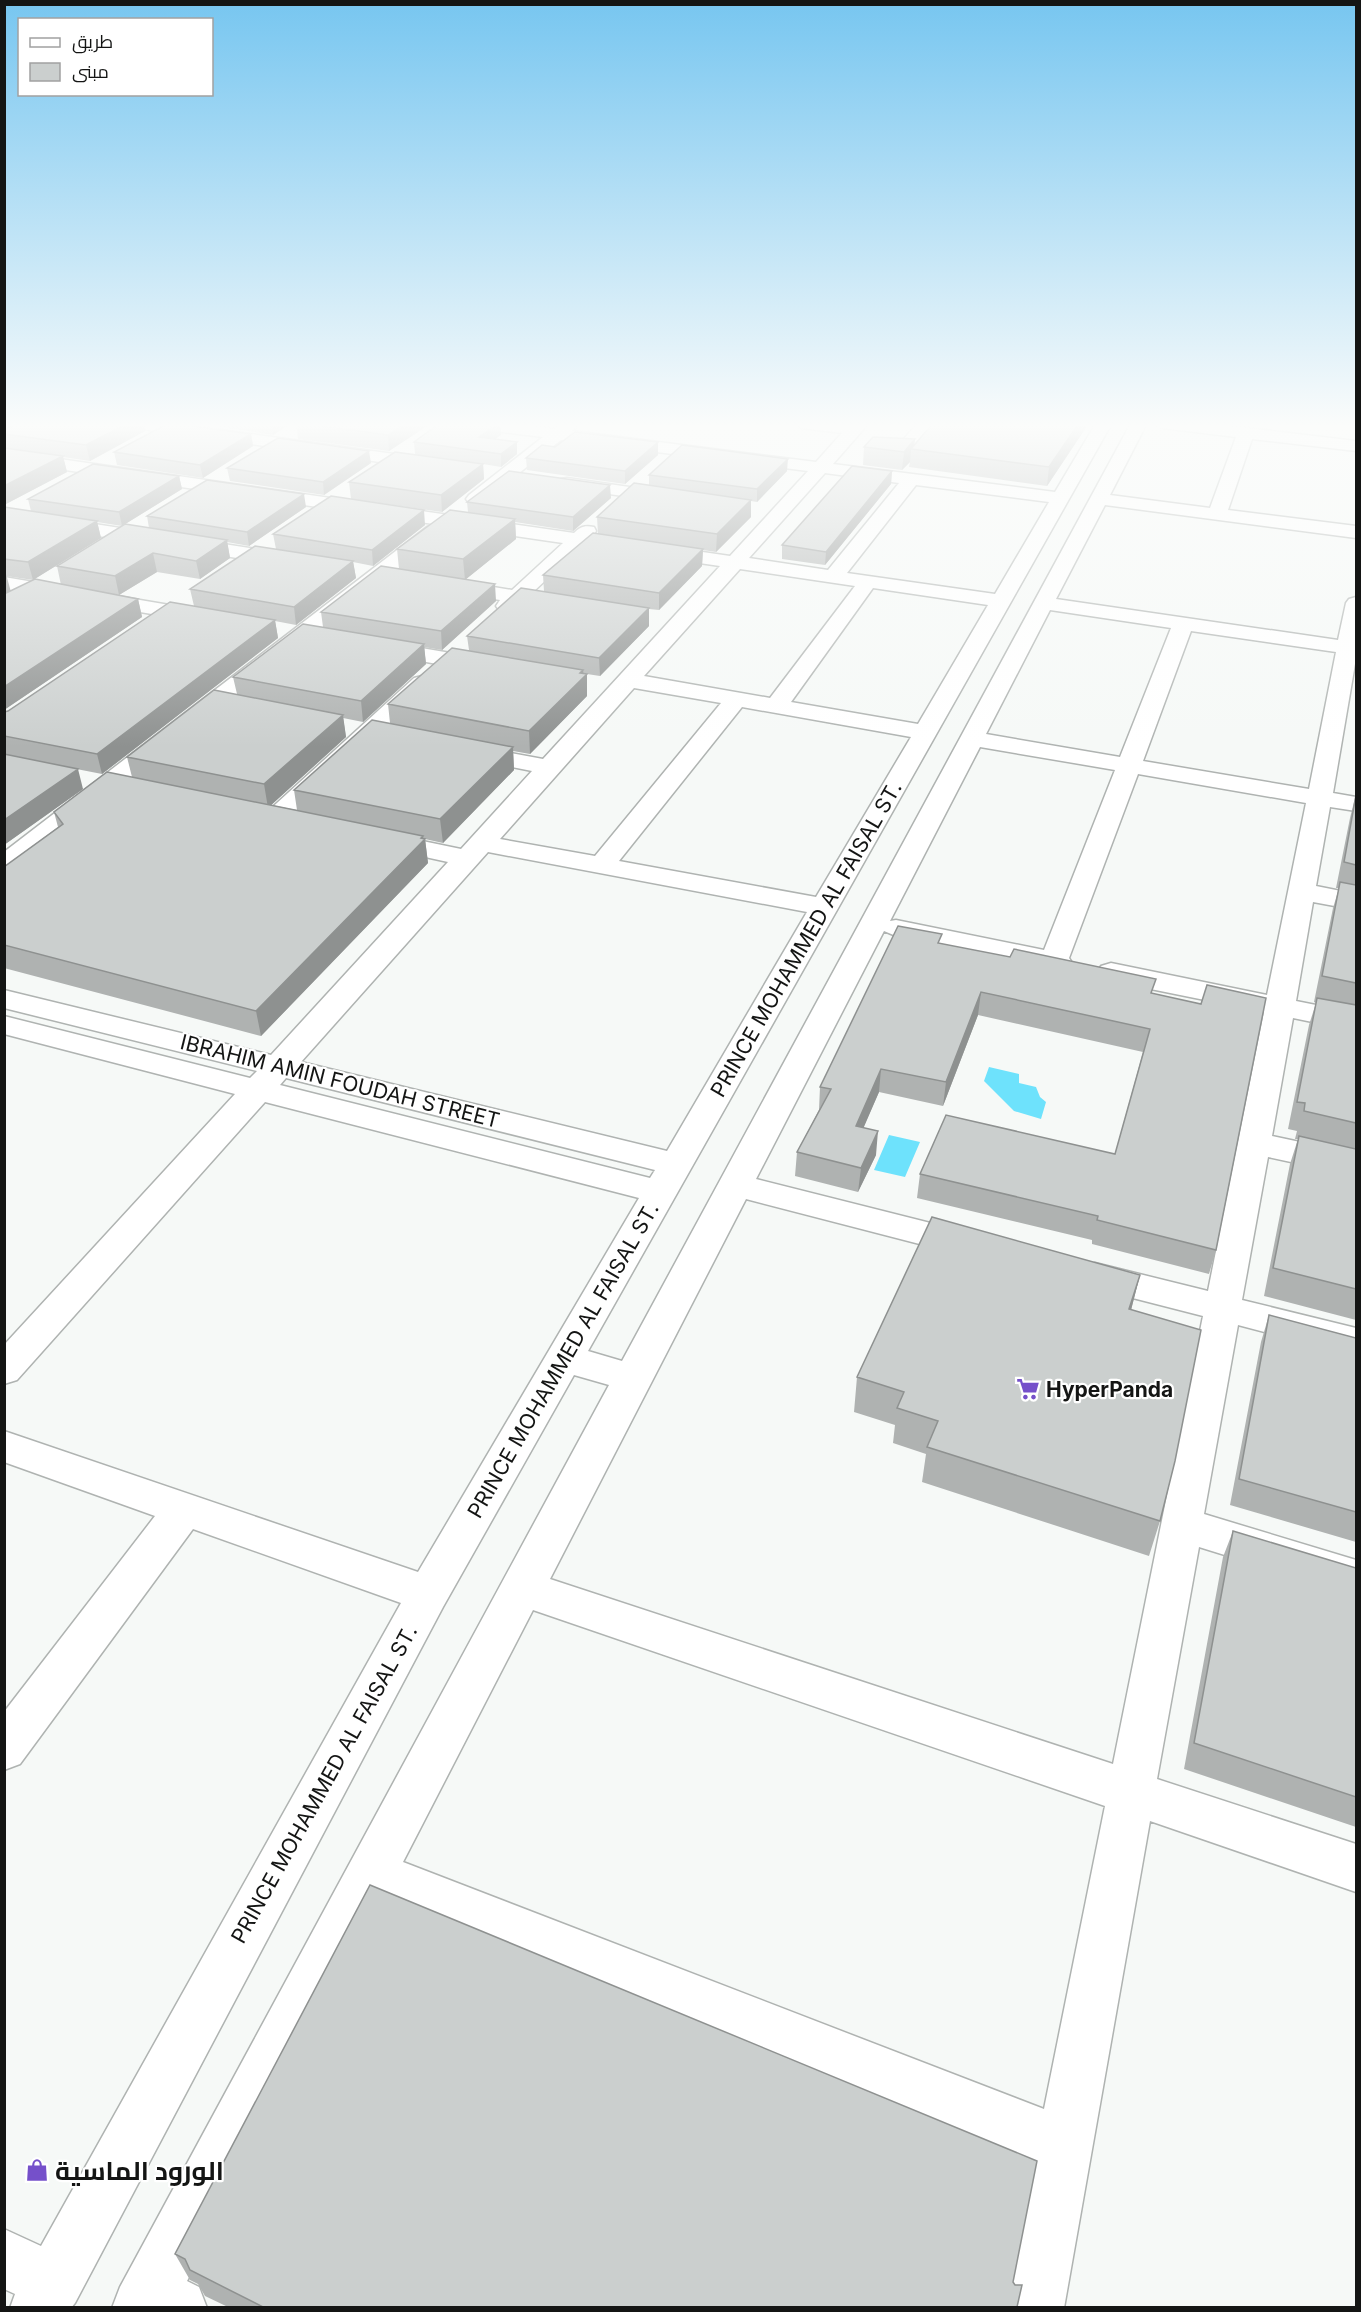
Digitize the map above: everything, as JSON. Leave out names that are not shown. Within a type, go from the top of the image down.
[{"type":"street","points":[[106,531],[310,563]]},
{"type":"street","points":[[106,546],[131,531]]},
{"type":"street","points":[[4,865],[433,531]]},
{"type":"street","points":[[511,531],[1002,602]]},
{"type":"street","points":[[491,620],[588,531]]},
{"type":"street","points":[[4,1370],[549,767],[669,620],[733,564],[755,531]]},
{"type":"street","points":[[832,578],[870,531]]},
{"type":"street","name":"PRINCE MOHAMMED AL FAISAL ST.","points":[[46,2295],[428,1594],[1042,531]]},
{"type":"street","points":[[156,2303],[371,1873],[1082,531]]},
{"type":"street","points":[[225,573],[272,542]]},
{"type":"street","points":[[355,570],[401,578]]},
{"type":"street","points":[[13,603],[57,576]]},
{"type":"street","points":[[4,583],[225,621]]},
{"type":"street","points":[[436,583],[575,605]]},
{"type":"street","points":[[777,706],[867,583]]},
{"type":"street","points":[[150,624],[188,598]]},
{"type":"street","points":[[1044,603],[1352,649]]},
{"type":"street","points":[[1035,2307],[1302,892],[1338,801],[1356,603]]},
{"type":"street","points":[[1054,960],[1183,624]]},
{"type":"street","points":[[279,630],[324,638]]},
{"type":"street","points":[[275,818],[465,643]]},
{"type":"street","points":[[358,644],[506,669]]},
{"type":"street","points":[[960,671],[1004,679]]},
{"type":"street","points":[[615,685],[735,699],[925,732]]},
{"type":"street","points":[[602,866],[735,699]]},
{"type":"street","points":[[213,702],[246,709]]},
{"type":"street","points":[[972,739],[1338,801]]},
{"type":"street","points":[[447,748],[549,767]]},
{"type":"street","points":[[74,777],[142,791]]},
{"type":"street","points":[[365,837],[602,866],[824,907]]},
{"type":"street","points":[[1302,892],[1356,902]]},
{"type":"street","points":[[874,924],[1356,1022]]},
{"type":"street","name":"IBRAHIM AMIN FOUDAH STREET","points":[[4,999],[399,1096],[668,1178]]},
{"type":"street","name":"IBRAHIM AMIN FOUDAH STREET","points":[[4,1025],[380,1121],[668,1178]]},
{"type":"street","points":[[380,1121],[399,1096]]},
{"type":"street","points":[[1255,1143],[1356,1166]]},
{"type":"street","points":[[735,1185],[997,1251]]},
{"type":"street","points":[[1065,1269],[1356,1342]]},
{"type":"street","points":[[564,1358],[633,1378]]},
{"type":"street","points":[[4,1446],[428,1594]]},
{"type":"street","points":[[4,1749],[184,1509]]},
{"type":"street","points":[[1183,1525],[1356,1578]]},
{"type":"street","points":[[522,1588],[1356,1868]]},
{"type":"street","points":[[371,1873],[1065,2145]]},
{"type":"street","points":[[4,2258],[46,2295]]},
{"type":"water","points":[[989,1067],[1019,1074],[1019,1083],[1036,1087],[1040,1097],[1046,1102],[1041,1119],[1014,1111],[984,1081]]},
{"type":"water","points":[[889,1135],[920,1142],[905,1177],[874,1170]]},
{"type":"building","points":[[4,531],[80,531],[28,562],[4,559]]},
{"type":"building","points":[[114,531],[169,531],[227,540],[196,561],[153,553],[115,576],[57,566]]},
{"type":"building","points":[[278,531],[397,531],[372,550],[273,534]]},
{"type":"building","points":[[422,531],[500,531],[463,559],[397,549]]},
{"type":"building","points":[[695,531],[720,531],[717,534]]},
{"type":"building","points":[[794,531],[843,531],[826,552],[782,545]]},
{"type":"building","points":[[593,533],[703,549],[659,593],[543,575]]},
{"type":"building","points":[[255,546],[353,561],[294,607],[190,589]]},
{"type":"building","points":[[381,566],[495,584],[441,631],[321,612]]},
{"type":"building","points":[[35,579],[138,599],[4,687],[4,594]]},
{"type":"building","points":[[521,588],[649,608],[599,658],[467,636]]},
{"type":"building","points":[[170,602],[275,620],[97,754],[4,736],[4,712]]},
{"type":"building","points":[[303,624],[424,644],[361,701],[233,677]]},
{"type":"building","points":[[452,648],[583,670],[580,673],[587,674],[529,731],[388,704]]},
{"type":"building","points":[[214,690],[343,715],[264,784],[127,757]]},
{"type":"building","points":[[372,720],[513,747],[440,819],[294,790]]},
{"type":"building","points":[[4,754],[78,769],[4,820]]},
{"type":"building","points":[[107,772],[423,836],[421,838],[425,839],[256,1011],[4,945],[4,867],[63,824],[54,812]]},
{"type":"building","points":[[1356,795],[1356,865],[1344,862]]},
{"type":"building","points":[[1340,882],[1356,885],[1356,983],[1322,976]]},
{"type":"building","points":[[898,926],[942,934],[938,943],[1010,957],[1014,949],[1156,979],[1151,993],[1201,1004],[1207,985],[1266,998],[1216,1250],[1097,1220],[1098,1216],[920,1174],[946,1115],[1115,1154],[1150,1029],[981,992],[946,1082],[881,1069],[856,1126],[878,1131],[861,1168],[797,1152],[831,1089],[820,1087]]},
{"type":"building","points":[[1317,998],[1356,1005],[1356,1123],[1304,1111],[1305,1103],[1297,1102]]},
{"type":"building","points":[[1299,1136],[1356,1149],[1356,1289],[1273,1268]]},
{"type":"building","name":"HyperPanda","points":[[932,1217],[1140,1275],[1129,1309],[1201,1330],[1175,1461],[1160,1521],[927,1447],[938,1421],[897,1408],[904,1392],[857,1377]]},
{"type":"building","points":[[1269,1315],[1356,1338],[1356,1512],[1239,1479]]},
{"type":"building","points":[[1233,1531],[1356,1568],[1356,1797],[1194,1743]]},
{"type":"building","points":[[370,1885],[1037,2161],[1013,2282],[1015,2285],[1022,2285],[1017,2307],[263,2307],[190,2270],[185,2259],[175,2254]]},
{"type":"place","name":"HyperPanda","points":[[1028,1389]]},
{"type":"place","name":"الورود الماسية","points":[[37,2170]]}]
